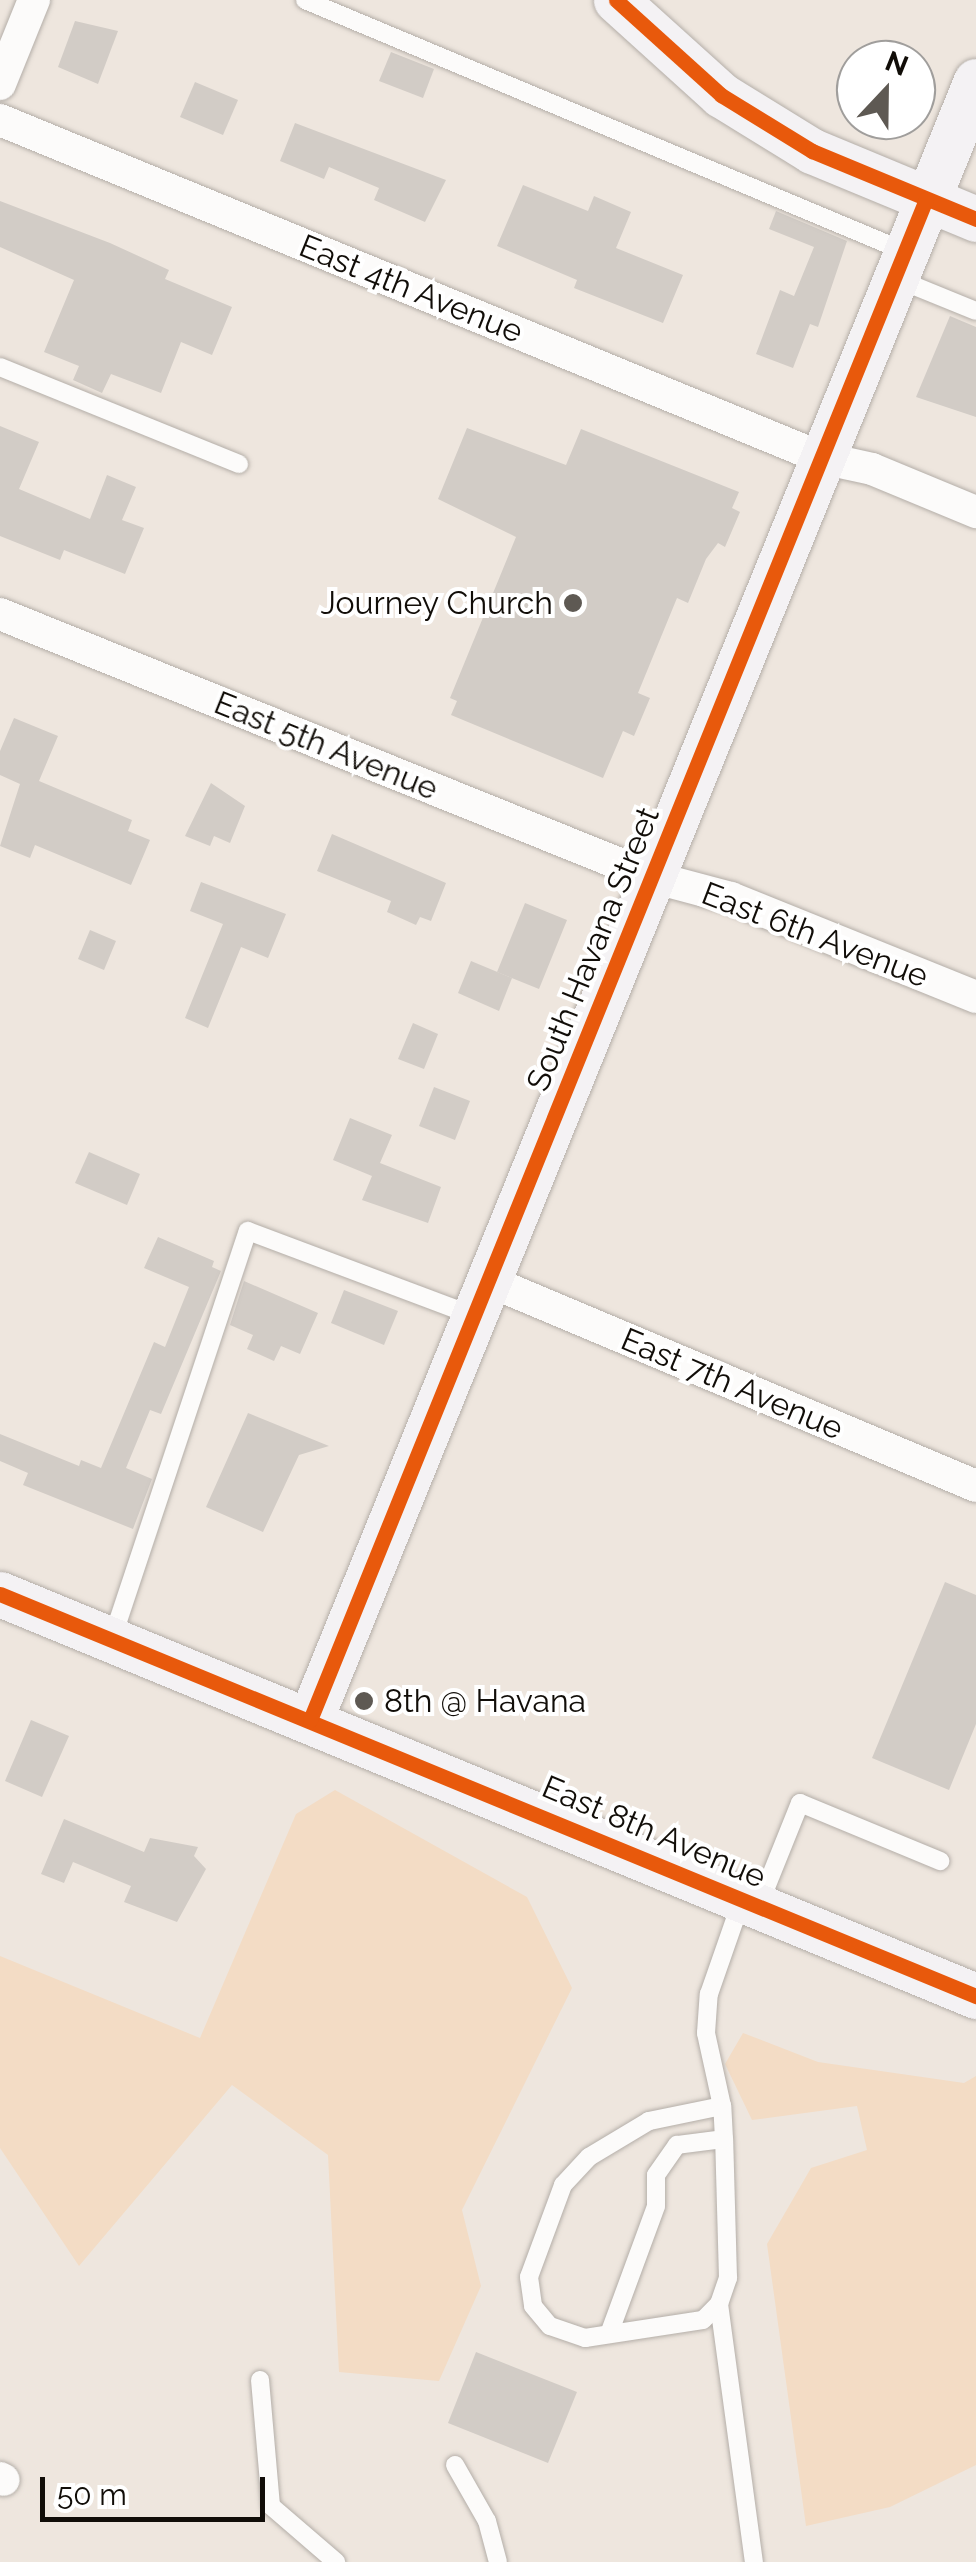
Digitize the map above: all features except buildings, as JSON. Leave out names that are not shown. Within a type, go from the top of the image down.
[{"type":"street","points":[[0,84],[34,0]]},
{"type":"street","points":[[616,0],[721,95],[812,151],[976,219]]},
{"type":"street","name":"South Havana Street","points":[[310,1720],[976,81]]},
{"type":"street","name":"East 4th Avenue","points":[[0,120],[822,458]]},
{"type":"street","points":[[822,458],[872,469],[976,512]]},
{"type":"street","name":"East 5th Avenue","points":[[0,614],[652,877]]},
{"type":"street","name":"East 6th Avenue","points":[[652,877],[731,898],[976,997]]},
{"type":"street","name":"East 7th Avenue","points":[[482,1299],[976,1486]]},
{"type":"street","name":"East 8th Avenue","points":[[0,1594],[976,1996]]},
{"type":"lane","points":[[305,0],[899,264],[976,311]]},
{"type":"lane","points":[[0,367],[239,464]]},
{"type":"lane","points":[[112,1639],[248,1231],[482,1299]]},
{"type":"lane","points":[[754,2562],[720,2304],[728,2278],[724,2140],[722,2106],[706,2034],[709,1994],[800,1804],[940,1861]]},
{"type":"lane","points":[[720,2304],[702,2320],[585,2338],[550,2326],[533,2306],[530,2277],[563,2185],[589,2156],[649,2122],[722,2106]]},
{"type":"lane","points":[[609,2334],[656,2206],[656,2174],[677,2144],[724,2140]]},
{"type":"lane","points":[[260,2380],[271,2506],[336,2562]]},
{"type":"lane","points":[[454,2465],[487,2521],[498,2562]]},
{"type":"shaded area","points":[[335,1790],[527,1897],[572,1988],[462,2210],[481,2286],[439,2381],[339,2372],[328,2155],[232,2085],[79,2266],[0,2148],[0,1956],[200,2038],[296,1814]]},
{"type":"shaded area","points":[[743,2033],[818,2062],[964,2083],[976,2076],[976,2465],[890,2507],[806,2526],[767,2244],[811,2168],[867,2150],[857,2106],[752,2120],[725,2064]]},
{"type":"cycle path","points":[[616,0],[721,95],[812,151],[976,219]]},
{"type":"cycle path","points":[[310,1720],[926,199]]},
{"type":"cycle path","points":[[0,1594],[976,1996]]},
{"type":"place","name":"Journey Church","points":[[573,603]]},
{"type":"place","name":"8th @ Havana","points":[[364,1701]]}]
